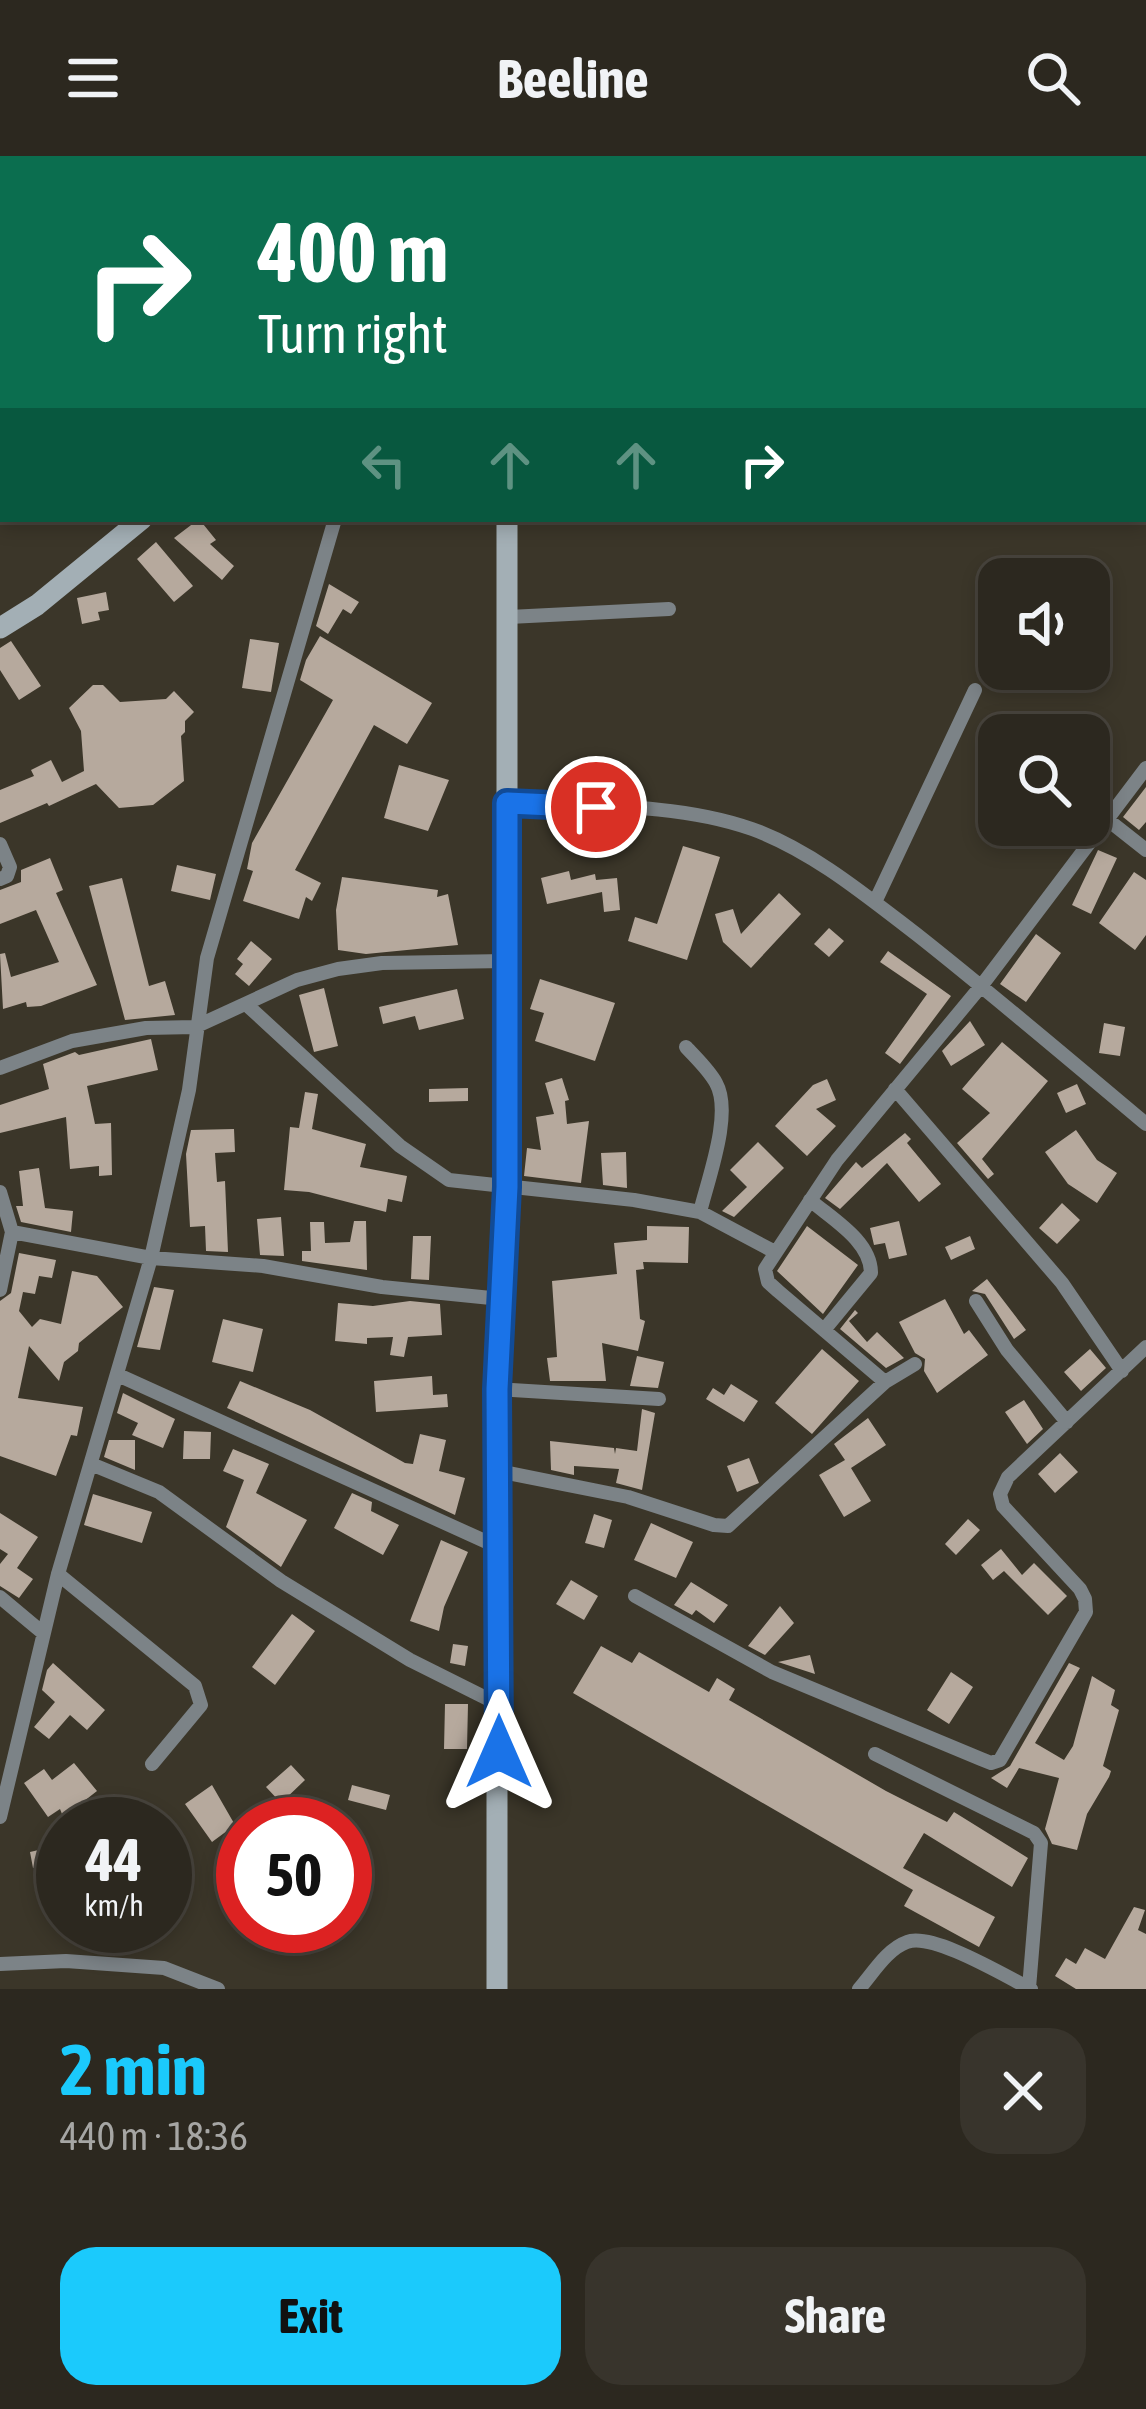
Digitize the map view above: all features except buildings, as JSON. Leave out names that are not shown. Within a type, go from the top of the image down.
[{"type":"main road","points":[[0,628],[37,605],[138,522]]},
{"type":"main road","points":[[497,1989],[497,1389],[507,1187],[507,522]]},
{"type":"street","points":[[0,1816],[58,1574],[151,1258],[189,1090],[207,958],[224,892],[334,522]]},
{"type":"street","points":[[508,617],[669,609]]},
{"type":"street","points":[[875,902],[975,689]]},
{"type":"street","points":[[885,1382],[769,1282],[765,1269],[837,1160],[982,985],[1146,768]]},
{"type":"street","points":[[507,803],[685,812],[753,830],[811,859],[982,985],[1146,1124]]},
{"type":"street","points":[[1111,819],[1146,850]]},
{"type":"street","points":[[0,844],[10,867],[7,876],[0,878]]},
{"type":"street","points":[[0,1068],[72,1041],[146,1028],[195,1027],[297,980],[338,968],[506,961]]},
{"type":"street","points":[[247,1005],[428,1168],[449,1180],[700,1212],[775,1252]]},
{"type":"street","points":[[686,1047],[716,1082],[723,1100],[700,1212]]},
{"type":"street","points":[[896,1089],[1062,1283],[1121,1370]]},
{"type":"street","points":[[0,1192],[13,1232],[0,1290]]},
{"type":"street","points":[[810,1200],[866,1249],[871,1261],[871,1273],[824,1330]]},
{"type":"street","points":[[13,1232],[151,1258],[263,1266],[382,1287],[501,1299]]},
{"type":"street","points":[[976,1301],[1007,1350],[1067,1421]]},
{"type":"street","points":[[635,1596],[772,1672],[981,1760],[1000,1760],[1086,1612],[1080,1589],[1003,1506],[1000,1494],[1008,1477],[1146,1347]]},
{"type":"street","points":[[498,1471],[628,1497],[728,1526],[885,1382],[915,1364]]},
{"type":"street","points":[[118,1375],[498,1547]]},
{"type":"street","points":[[497,1389],[659,1399]]},
{"type":"street","points":[[91,1464],[159,1492],[281,1581],[410,1660],[499,1704]]},
{"type":"street","points":[[58,1574],[200,1694],[201,1706],[152,1764]]},
{"type":"street","points":[[0,1597],[44,1633]]},
{"type":"street","points":[[860,1989],[893,1949],[911,1939],[933,1942],[1030,1988],[1041,1856],[1041,1843],[1034,1832],[875,1754]]},
{"type":"street","points":[[0,1964],[66,1961],[164,1968],[218,1989]]},
{"type":"route","points":[[499,1752],[497,1389],[507,1187],[507,803],[596,807]]}]
